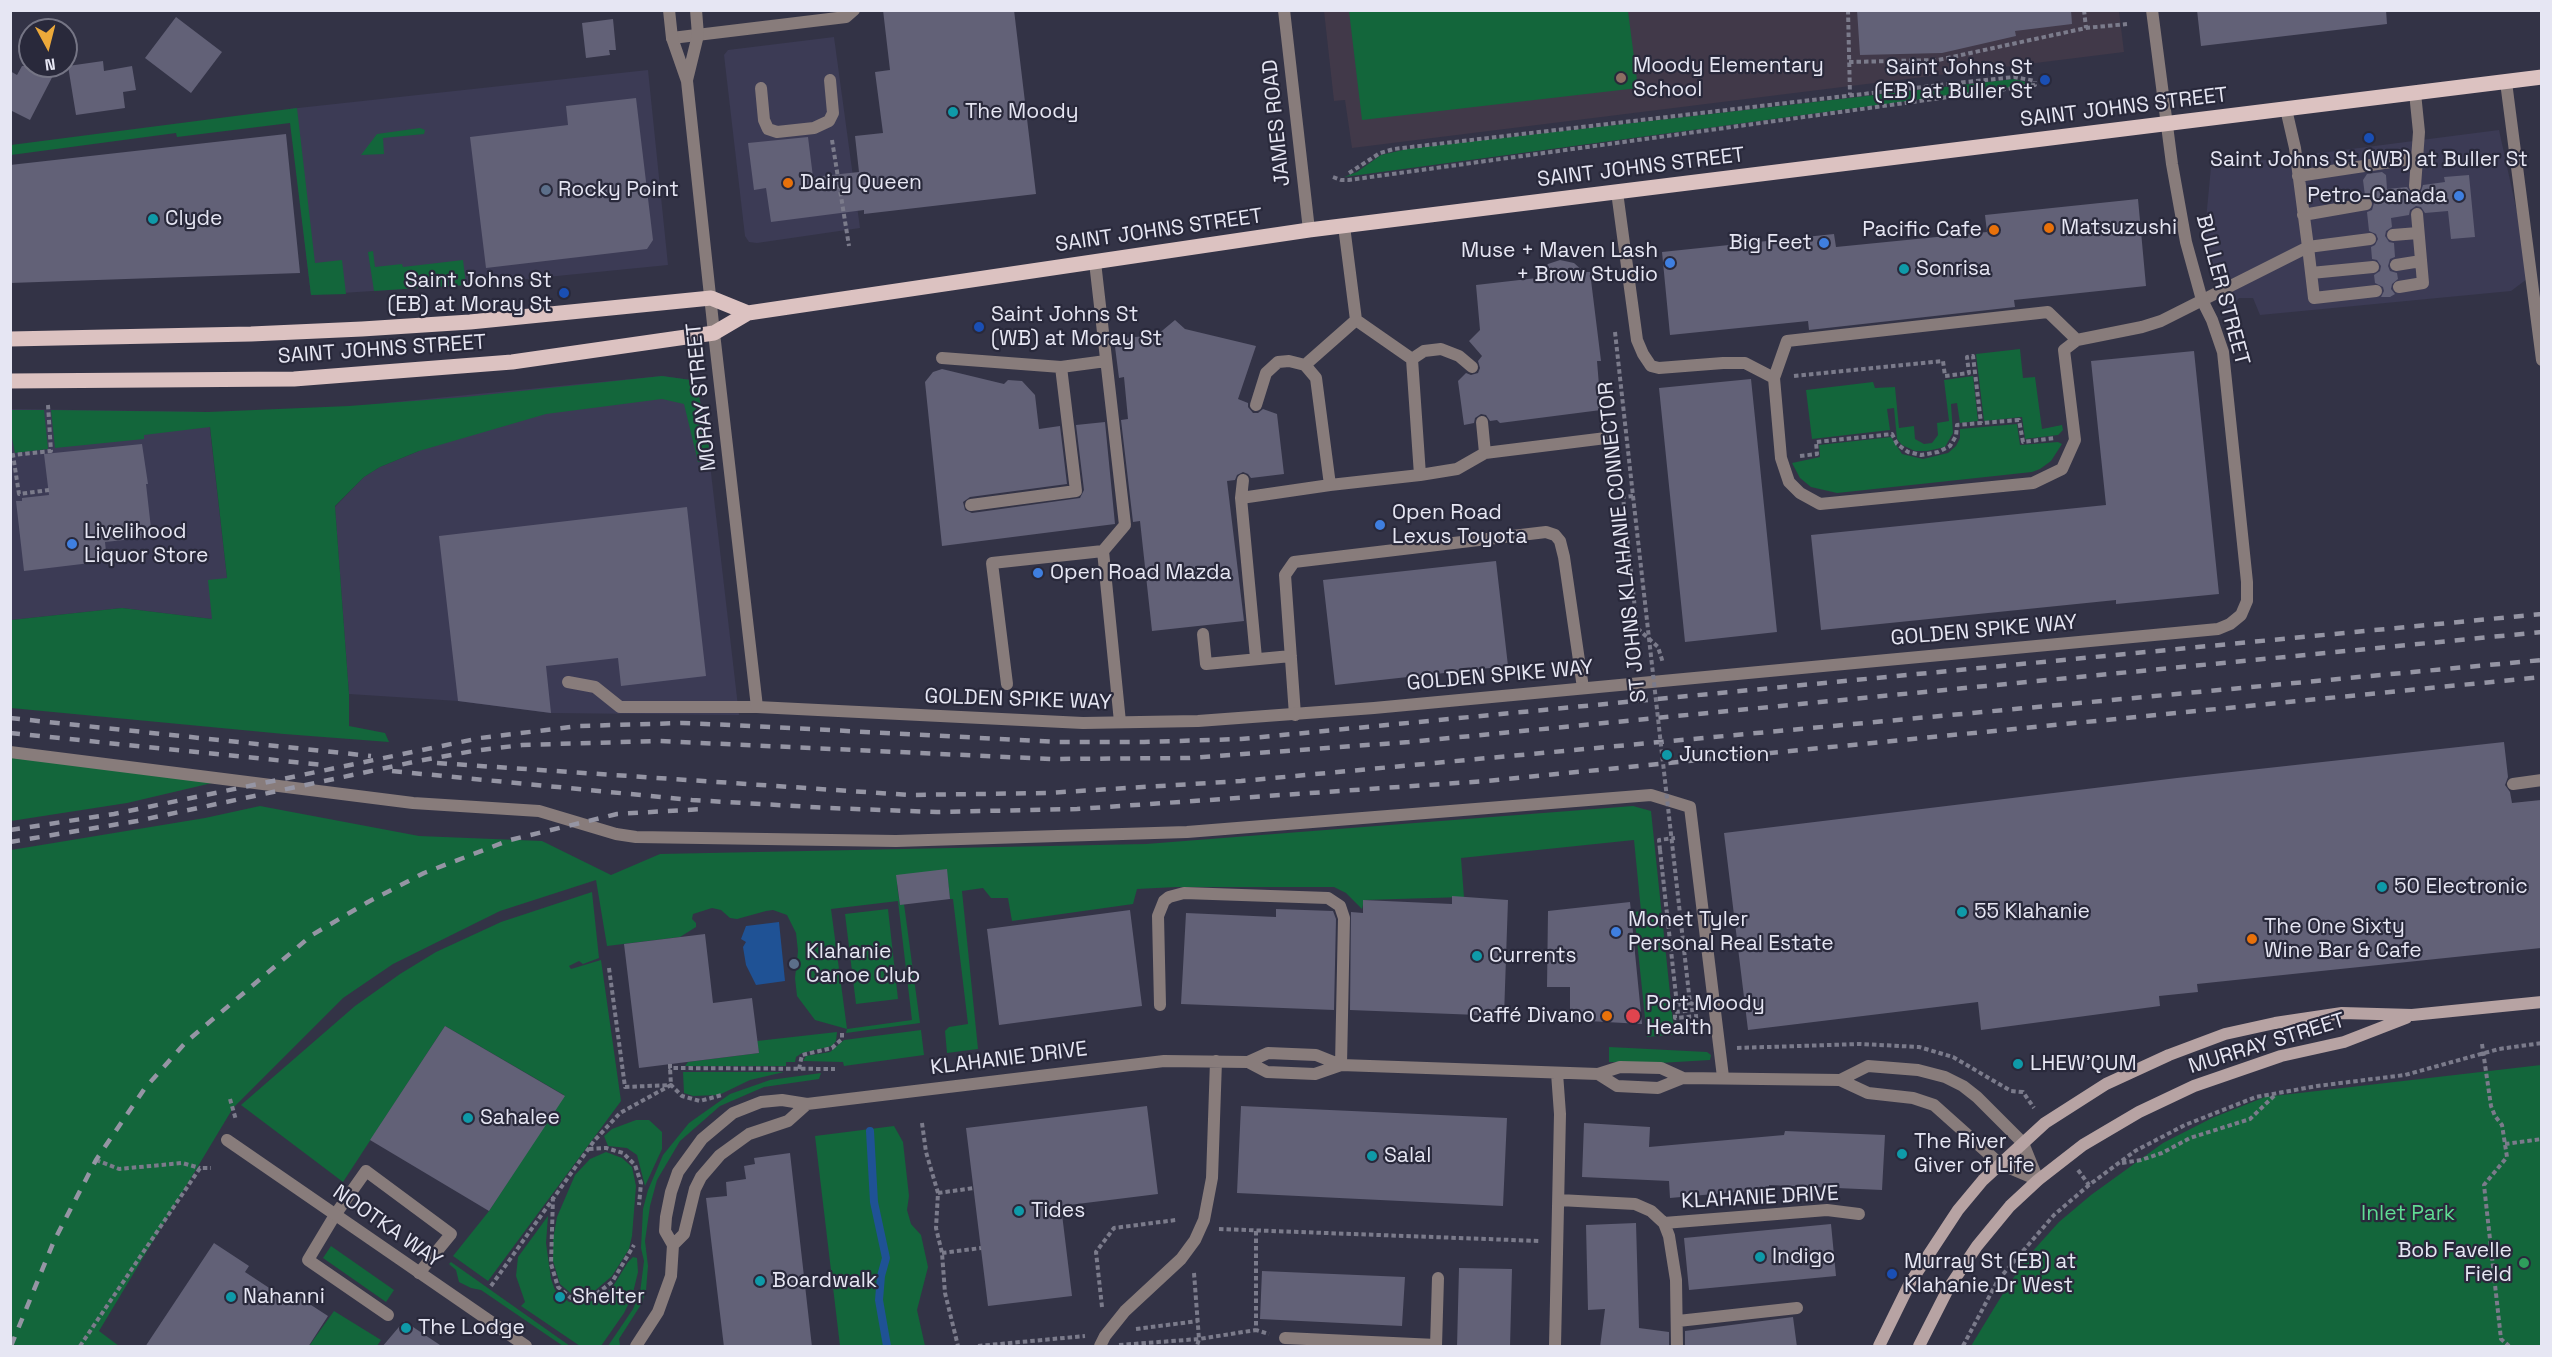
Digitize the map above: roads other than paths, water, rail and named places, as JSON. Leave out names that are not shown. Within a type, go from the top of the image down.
[{"type":"main road","name":"SAINT JOHNS STREET","points":[[10,381],[260,380],[404,372],[512,362],[714,333],[748,313],[1309,230],[2541,77]]},
{"type":"main road","name":"SAINT JOHNS STREET","points":[[10,339],[362,330],[470,322],[711,298],[748,313]]},
{"type":"main road","name":"MURRAY STREET","points":[[1879,1347],[1910,1283],[1958,1210],[2000,1164],[2045,1123],[2106,1084],[2169,1055],[2225,1035],[2276,1023],[2342,1013],[2412,1015],[2541,1002]]},
{"type":"main road","name":"MURRAY STREET","points":[[1919,1347],[1948,1289],[1977,1246],[2010,1206],[2038,1180],[2083,1145],[2139,1112],[2194,1086],[2282,1056],[2344,1042],[2412,1015]]},
{"type":"street","name":"MORAY STREET","points":[[669,10],[672,38],[687,81],[757,707]]},
{"type":"street","name":"MORAY STREET","points":[[687,81],[698,35],[696,10]]},
{"type":"street","points":[[672,38],[846,17],[854,10]]},
{"type":"street","name":"JAMES ROAD","points":[[1284,10],[1309,230]]},
{"type":"street","name":"BULLER STREET","points":[[2152,10],[2186,242],[2202,300],[2223,352],[2247,582],[2247,601],[2241,615]]},
{"type":"street","points":[[760,88],[764,120],[771,131],[814,128],[829,121],[833,113],[830,80]]},
{"type":"street","points":[[2506,82],[2538,308],[2541,360]]},
{"type":"street","points":[[2415,93],[2419,132],[2415,186]]},
{"type":"street","points":[[2286,109],[2298,176],[2314,298],[2376,291]]},
{"type":"street","points":[[2298,176],[2417,159]]},
{"type":"street","points":[[1617,192],[1637,340],[1651,366],[1659,368],[1745,363],[1774,378]]},
{"type":"street","points":[[2303,215],[2366,204]]},
{"type":"street","points":[[2399,287],[2423,283],[2417,214]]},
{"type":"street","points":[[1344,226],[1356,320],[1412,359]]},
{"type":"street","points":[[2393,235],[2418,233]]},
{"type":"street","points":[[2077,340],[2048,312],[1787,341],[1774,378],[1781,458],[1789,482],[1800,493],[1820,504],[2033,483],[2062,469],[2074,440],[2064,350],[2077,340],[2151,324],[2307,247],[2370,239]]},
{"type":"street","points":[[2396,265],[2421,261]]},
{"type":"street","points":[[1007,684],[992,563],[1102,551],[1125,525],[1095,262]]},
{"type":"street","points":[[2311,273],[2373,267]]},
{"type":"street","points":[[1305,364],[1356,320]]},
{"type":"street","points":[[1412,359],[1424,351],[1441,350],[1459,356],[1472,367]]},
{"type":"street","points":[[942,358],[1061,367],[1106,361]]},
{"type":"street","points":[[1412,359],[1420,475]]},
{"type":"street","points":[[1256,405],[1266,373],[1278,362],[1289,360],[1305,364],[1316,378],[1330,485]]},
{"type":"street","points":[[971,505],[1076,492],[1061,367]]},
{"type":"street","points":[[1482,422],[1485,453]]},
{"type":"street","points":[[1241,498],[1457,469],[1485,453],[1606,438]]},
{"type":"street","points":[[1243,480],[1241,498],[1256,658]]},
{"type":"street","points":[[1295,715],[1285,575],[1294,562],[1546,532],[1554,535],[1560,542],[1564,557],[1583,688]]},
{"type":"street","points":[[1102,551],[1120,722]]},
{"type":"street","name":"GOLDEN SPIKE WAY","points":[[568,682],[595,687],[620,707],[757,707],[966,719],[1198,721],[1295,715],[2218,629],[2230,624],[2241,615]]},
{"type":"street","points":[[1203,634],[1206,664],[1291,656]]},
{"type":"street","points":[[10,752],[413,803],[539,811],[616,834],[636,837],[896,841],[1187,832],[1651,795],[1690,807],[1723,1077]]},
{"type":"street","points":[[2513,784],[2541,780]]},
{"type":"street","points":[[1160,1005],[1158,916],[1164,901],[1169,897],[1184,893],[1328,898],[1340,906],[1344,918],[1341,1065]]},
{"type":"street","name":"KLAHANIE DRIVE","points":[[1248,1062],[1268,1053],[1316,1055],[1341,1065],[1598,1074],[1620,1067],[1661,1068],[1683,1078]]},
{"type":"street","name":"KLAHANIE DRIVE","points":[[636,1347],[664,1298],[671,1276],[673,1245],[665,1231],[671,1192],[678,1172],[702,1139],[733,1113],[761,1102],[782,1100],[807,1104],[1164,1061],[1248,1062],[1267,1072],[1315,1074],[1341,1065]]},
{"type":"street","points":[[1103,1341],[1125,1311],[1181,1259],[1201,1228],[1212,1178],[1216,1061]]},
{"type":"street","name":"KLAHANIE DRIVE","points":[[1840,1080],[1868,1066],[1918,1070],[1945,1077],[1977,1097],[2023,1143],[2038,1180]]},
{"type":"street","points":[[1555,1347],[1560,1113],[1557,1073]]},
{"type":"street","name":"KLAHANIE DRIVE","points":[[1598,1074],[1617,1086],[1658,1088],[1683,1078],[1840,1080],[1868,1093],[1913,1098],[1934,1105],[2000,1164],[2038,1180]]},
{"type":"street","name":"KLAHANIE DRIVE","points":[[673,1245],[684,1234],[694,1189],[720,1155],[749,1134],[788,1121],[807,1104]]},
{"type":"street","name":"NOOTKA WAY","points":[[227,1140],[526,1347]]},
{"type":"street","points":[[388,1315],[308,1260],[335,1215],[366,1171],[451,1234],[419,1273]]},
{"type":"street","name":"KLAHANIE DRIVE","points":[[1559,1200],[1635,1204],[1651,1211],[1664,1223],[1672,1250],[1678,1322],[1677,1347]]},
{"type":"street","name":"KLAHANIE DRIVE","points":[[1664,1223],[1827,1210],[1859,1214]]},
{"type":"street","points":[[1285,1338],[1436,1346],[1438,1278]]},
{"type":"street","points":[[1678,1322],[1797,1308]]},
{"type":"water","points":[[779,922],[785,981],[756,985],[746,965],[743,947],[746,942],[741,939],[746,926]]},
{"type":"waterway","points":[[870,1131],[874,1202],[886,1258],[881,1276],[879,1300],[887,1346]]},
{"type":"railway","points":[[10,830],[114,814],[480,738],[579,726],[682,723],[1059,742],[1241,739],[2542,614]]},
{"type":"railway","points":[[10,842],[137,821],[418,761],[522,745],[658,741],[1051,759],[1189,758],[1409,742],[2542,632]]},
{"type":"railway","points":[[437,763],[909,795],[1046,793],[1241,781],[2542,660]]},
{"type":"railway","points":[[392,771],[692,800],[829,808],[937,812],[1077,809],[1486,781],[2542,677]]},
{"type":"railway","points":[[10,718],[371,756]]},
{"type":"railway","points":[[10,733],[324,765]]},
{"type":"railway","points":[[11,1346],[54,1241],[96,1160],[145,1088],[186,1042],[312,935],[424,873],[510,840],[617,814],[703,809]]},
{"type":"place","name":"Moody Elementary School","points":[[1621,78]]},
{"type":"place","name":"Saint Johns St (EB) at Buller St","points":[[2045,80]]},
{"type":"place","name":"The Moody","points":[[953,112]]},
{"type":"place","name":"Saint Johns St (WB) at Buller St","points":[[2369,138]]},
{"type":"place","name":"Dairy Queen","points":[[788,183]]},
{"type":"place","name":"Rocky Point","points":[[546,190]]},
{"type":"place","name":"Petro-Canada","points":[[2459,196]]},
{"type":"place","name":"Clyde","points":[[153,219]]},
{"type":"place","name":"Matsuzushi","points":[[2049,228]]},
{"type":"place","name":"Pacific Cafe","points":[[1994,230]]},
{"type":"place","name":"Big Feet","points":[[1824,243]]},
{"type":"place","name":"Muse + Maven Lash + Brow Studio","points":[[1670,263]]},
{"type":"place","name":"Sonrisa","points":[[1904,269]]},
{"type":"place","name":"Saint Johns St (EB) at Moray St","points":[[564,293]]},
{"type":"place","name":"Saint Johns St (WB) at Moray St","points":[[979,327]]},
{"type":"place","name":"Open Road Lexus Toyota","points":[[1380,525]]},
{"type":"place","name":"Livelihood Liquor Store","points":[[72,544]]},
{"type":"place","name":"Open Road Mazda","points":[[1038,573]]},
{"type":"place","name":"Junction","points":[[1667,755]]},
{"type":"place","name":"50 Electronic","points":[[2382,887]]},
{"type":"place","name":"55 Klahanie","points":[[1962,912]]},
{"type":"place","name":"Monet Tyler Personal Real Estate","points":[[1616,932]]},
{"type":"place","name":"The One Sixty Wine Bar & Cafe","points":[[2252,939]]},
{"type":"place","name":"Currents","points":[[1477,956]]},
{"type":"place","name":"Klahanie Canoe Club","points":[[794,964]]},
{"type":"place","name":"Caffé Divano","points":[[1607,1016]]},
{"type":"place","name":"Port Moody Health","points":[[1633,1016]]},
{"type":"place","name":"LHEW'QUM","points":[[2018,1064]]},
{"type":"place","name":"Sahalee","points":[[468,1118]]},
{"type":"place","name":"The River Giver of Life","points":[[1902,1154]]},
{"type":"place","name":"Salal","points":[[1372,1156]]},
{"type":"place","name":"Tides","points":[[1019,1211]]},
{"type":"place","name":"Indigo","points":[[1760,1257]]},
{"type":"place","name":"Bob Favelle Field","points":[[2524,1263]]},
{"type":"place","name":"Murray St (EB) at Klahanie Dr West","points":[[1892,1274]]},
{"type":"place","name":"Boardwalk","points":[[760,1281]]},
{"type":"place","name":"Nahanni","points":[[231,1297]]},
{"type":"place","name":"Shelter","points":[[560,1297]]},
{"type":"place","name":"The Lodge","points":[[406,1328]]},
{"type":"park label","name":"Inlet Park","points":[[2408,1214]]}]
